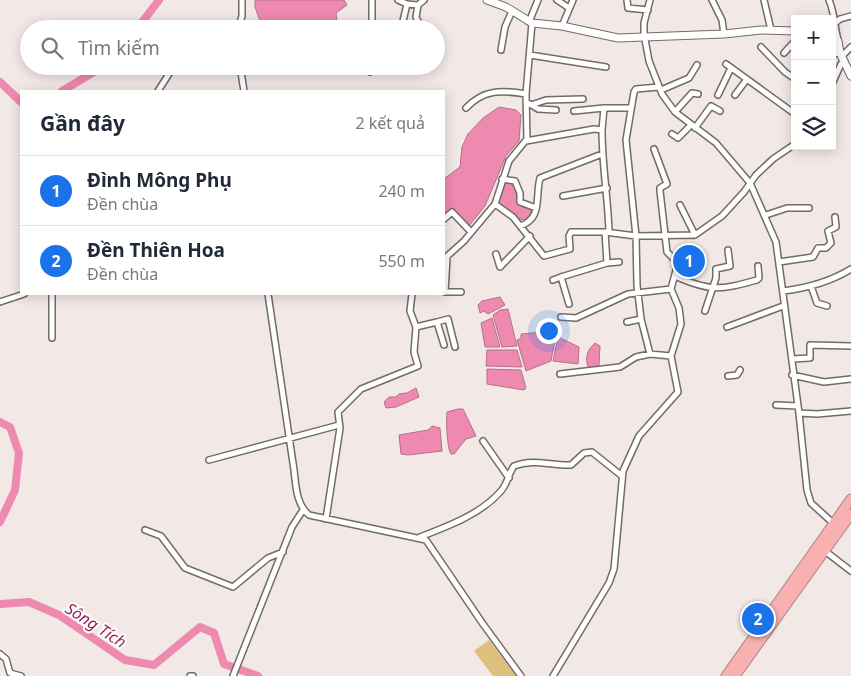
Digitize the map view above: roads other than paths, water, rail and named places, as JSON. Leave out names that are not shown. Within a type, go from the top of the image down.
[{"type":"highway","points":[[726,676],[851,499]]},
{"type":"highway","points":[[735,676],[851,514]]},
{"type":"street","points":[[241,20],[242,0]]},
{"type":"street","points":[[372,0],[372,20]]},
{"type":"street","points":[[398,0],[407,4],[418,5]]},
{"type":"street","points":[[418,20],[416,17],[418,5],[424,0]]},
{"type":"street","points":[[487,0],[508,6],[531,22],[562,26],[618,38],[724,34],[771,30],[791,31]]},
{"type":"street","points":[[461,292],[445,292],[446,258],[495,204],[509,161],[526,141],[529,104],[526,94],[531,22],[538,0]]},
{"type":"street","points":[[557,0],[569,8]]},
{"type":"street","points":[[562,26],[573,0]]},
{"type":"street","points":[[627,0],[628,8],[648,10]]},
{"type":"street","points":[[650,0],[644,23],[647,56],[660,88],[675,112],[716,143],[750,183],[766,215],[776,242],[809,498],[816,508],[835,524]]},
{"type":"street","points":[[712,0],[722,20],[724,34]]},
{"type":"street","points":[[764,0],[771,30]]},
{"type":"street","points":[[829,0],[836,15]]},
{"type":"street","points":[[403,20],[407,4]]},
{"type":"street","points":[[501,50],[508,6]]},
{"type":"street","points":[[836,23],[840,19],[851,16]]},
{"type":"street","points":[[836,42],[851,76]]},
{"type":"street","points":[[784,53],[791,45]]},
{"type":"street","points":[[761,47],[784,72],[791,76]]},
{"type":"street","points":[[836,71],[841,64],[842,57],[851,47]]},
{"type":"street","points":[[530,55],[606,67]]},
{"type":"street","points":[[836,55],[842,57]]},
{"type":"street","points":[[726,64],[791,111]]},
{"type":"street","points":[[650,354],[641,319],[638,293],[636,236],[626,140],[630,108],[636,89],[660,88],[689,78],[697,65]]},
{"type":"street","points":[[718,95],[730,70],[733,69]]},
{"type":"street","points":[[159,90],[168,75]]},
{"type":"street","points":[[241,75],[244,90]]},
{"type":"street","points":[[735,95],[747,79]]},
{"type":"street","points":[[466,108],[480,97],[493,91],[505,90],[526,94]]},
{"type":"street","points":[[675,112],[692,93],[698,94]]},
{"type":"street","points":[[529,104],[546,100],[584,99]]},
{"type":"street","points":[[529,104],[538,109],[556,110]]},
{"type":"street","points":[[672,134],[678,138],[693,126],[710,106],[720,111]]},
{"type":"street","points":[[604,108],[602,154],[607,188],[607,262]]},
{"type":"street","points":[[574,111],[630,108]]},
{"type":"street","points":[[526,141],[594,129],[602,130]]},
{"type":"street","points":[[495,204],[513,217],[544,256],[570,249],[569,236],[571,232],[607,232],[636,236],[664,234],[695,235],[722,216],[773,158],[791,147]]},
{"type":"street","points":[[553,676],[614,570],[622,476],[638,436],[678,392],[671,356],[681,324],[679,308],[671,289],[678,261],[668,254],[664,234],[660,188],[667,184],[654,149]]},
{"type":"street","points":[[520,226],[531,220],[536,208],[540,178],[602,154]]},
{"type":"street","points":[[502,179],[515,181],[520,193],[520,202],[536,208]]},
{"type":"street","points":[[564,196],[607,188]]},
{"type":"street","points":[[680,205],[695,235]]},
{"type":"street","points":[[766,215],[787,208],[809,208]]},
{"type":"street","points":[[445,218],[452,212],[471,232]]},
{"type":"street","points":[[779,262],[813,258],[818,248],[829,246],[831,243],[828,231],[836,227],[835,217]]},
{"type":"street","points":[[496,254],[500,267],[530,236]]},
{"type":"street","points":[[705,310],[716,278],[716,269],[730,266],[728,250]]},
{"type":"street","points":[[553,280],[607,262],[619,262]]},
{"type":"street","points":[[675,276],[691,283],[711,288],[733,288],[757,280],[759,278],[758,266]]},
{"type":"street","points":[[783,291],[811,286],[834,279],[851,269]]},
{"type":"street","points":[[561,277],[569,304]]},
{"type":"street","points":[[811,286],[817,304],[827,306]]},
{"type":"street","points":[[561,317],[576,318],[622,296],[671,289]]},
{"type":"street","points":[[0,302],[21,295]]},
{"type":"street","points":[[52,295],[52,338]]},
{"type":"street","points":[[268,295],[298,499],[303,510],[309,515],[420,537],[430,543],[483,624],[521,676]]},
{"type":"street","points":[[326,519],[339,425],[338,412],[362,389],[418,366],[414,352],[416,327],[410,311],[412,295]]},
{"type":"street","points":[[727,327],[783,306]]},
{"type":"street","points":[[416,327],[448,319],[455,347]]},
{"type":"street","points":[[627,322],[641,319]]},
{"type":"street","points":[[438,322],[444,345]]},
{"type":"street","points":[[792,359],[810,358],[809,345],[851,346]]},
{"type":"street","points":[[560,374],[620,367],[636,357],[650,354],[671,356]]},
{"type":"street","points":[[728,376],[737,375],[740,370]]},
{"type":"street","points":[[792,375],[824,382],[851,379]]},
{"type":"street","points":[[776,405],[798,406]]},
{"type":"street","points":[[799,413],[817,414],[851,411]]},
{"type":"street","points":[[209,460],[235,455],[339,425]]},
{"type":"street","points":[[483,440],[509,478]]},
{"type":"street","points":[[420,537],[448,526],[473,513],[497,495],[509,478],[512,468],[517,465],[544,461],[571,466],[584,453],[589,452],[622,476]]},
{"type":"street","points":[[233,676],[292,527],[303,510]]},
{"type":"street","points":[[145,530],[161,536],[185,568],[233,587],[268,558],[283,552]]},
{"type":"street","points":[[825,551],[851,571]]},
{"type":"street","points":[[0,654],[6,660],[10,673],[21,676]]},
{"type":"waterway","name":"Sông Tích","points":[[144,20],[159,0]]},
{"type":"waterway","name":"Sông Tích","points":[[64,90],[89,75]]},
{"type":"waterway","name":"Sông Tích","points":[[0,82],[20,101]]},
{"type":"waterway","name":"Sông Tích","points":[[0,422],[10,427],[19,453],[15,490],[0,522]]},
{"type":"waterway","name":"Sông Tích","points":[[0,604],[29,602],[59,615],[125,660],[154,665],[200,627],[214,633],[224,664],[258,676]]},
{"type":"place","name":"Đình Mông Phụ","points":[[689,261]]},
{"type":"place","name":"Đền Thiên Hoa","points":[[758,619]]}]
